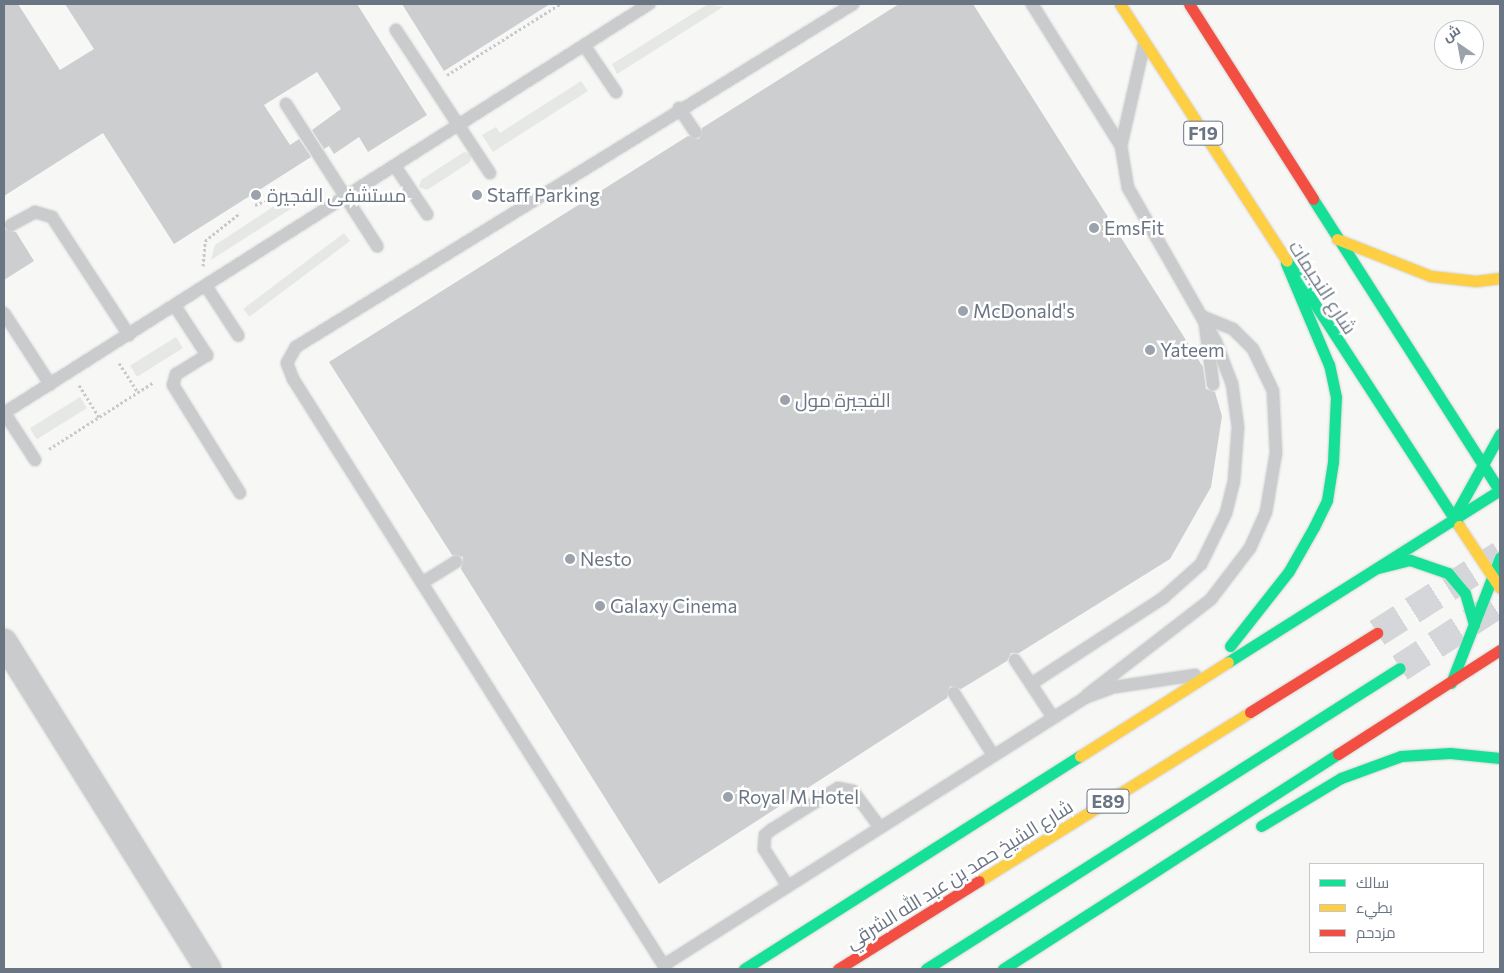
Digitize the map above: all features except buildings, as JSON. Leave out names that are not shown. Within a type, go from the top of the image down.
[{"type":"main road","name":"شارع النجيمات","points":[[1120,4],[1286,263],[1500,588]]},
{"type":"main road","name":"شارع النجيمات","points":[[1189,4],[1337,239],[1500,490]]},
{"type":"main road","points":[[1337,239],[1431,276],[1476,281],[1500,278]]},
{"type":"main road","points":[[1205,673],[1251,624],[1289,570],[1327,500],[1336,397],[1329,365],[1286,263]]},
{"type":"main road","points":[[1454,518],[1500,434]]},
{"type":"main road","points":[[744,969],[1205,673],[1500,490]]},
{"type":"main road","points":[[1450,682],[1500,557]]},
{"type":"main road","points":[[1372,569],[1410,560],[1436,566],[1465,593],[1474,625]]},
{"type":"main road","name":"شارع الشيخ حمد بن عبد الله الشرقي","points":[[838,969],[1377,633]]},
{"type":"main road","points":[[1003,969],[1187,854],[1500,650]]},
{"type":"main road","name":"E89","points":[[926,969],[1400,668]]},
{"type":"main road","points":[[1249,833],[1341,778],[1401,756],[1450,754],[1500,758]]},
{"type":"main road","points":[[1187,854],[1222,844]]},
{"type":"street","points":[[4,642],[208,969]]},
{"type":"lane","points":[[35,459],[4,413],[649,4]]},
{"type":"lane","points":[[853,4],[679,108],[288,355],[293,380],[665,967],[787,885],[1052,716],[1084,698],[1211,600],[1250,548],[1266,512],[1276,453],[1273,391],[1254,349],[1233,329],[1204,317]]},
{"type":"lane","points":[[1032,4],[1122,146]]},
{"type":"lane","points":[[396,30],[490,173]]},
{"type":"lane","points":[[1031,684],[1184,582],[1212,546],[1234,481],[1238,428],[1232,384],[1204,317],[1128,188],[1122,146],[1145,42]]},
{"type":"lane","points":[[584,45],[616,92]]},
{"type":"lane","points":[[286,104],[377,246]]},
{"type":"lane","points":[[679,108],[695,132]]},
{"type":"lane","points":[[395,166],[427,214]]},
{"type":"lane","points":[[11,225],[36,212],[52,217],[129,335]]},
{"type":"lane","points":[[206,286],[238,335]]},
{"type":"lane","points":[[175,306],[207,355],[176,374],[173,385],[240,493]]},
{"type":"lane","points":[[4,313],[50,384]]},
{"type":"lane","points":[[1204,317],[1213,384]]},
{"type":"lane","points":[[422,583],[456,562]]},
{"type":"lane","points":[[1015,660],[1052,716]]},
{"type":"lane","points":[[1084,698],[1115,687],[1205,673]]},
{"type":"lane","points":[[954,693],[993,755]]},
{"type":"lane","points":[[787,885],[762,843],[779,825],[829,792],[846,788],[858,796],[879,826]]},
{"type":"path","points":[[432,85],[560,4]]},
{"type":"path","points":[[255,205],[285,192],[323,212]]},
{"type":"path","points":[[206,286],[202,258],[205,241],[240,214]]},
{"type":"path","points":[[109,347],[138,392]]},
{"type":"path","points":[[70,371],[99,416]]},
{"type":"path","points":[[35,459],[162,376]]},
{"type":"shaded area","points":[[708,4],[723,7],[617,74],[612,64]]},
{"type":"shaded area","points":[[581,81],[588,91],[493,152],[482,135],[496,127],[500,133]]},
{"type":"shaded area","points":[[464,152],[472,154],[470,162],[427,190],[419,187],[421,180]]},
{"type":"shaded area","points":[[279,203],[292,208],[211,260],[215,245]]},
{"type":"shaded area","points":[[344,233],[350,241],[249,317],[243,309]]},
{"type":"shaded area","points":[[176,337],[183,348],[137,377],[130,366]]},
{"type":"shaded area","points":[[80,397],[87,408],[37,439],[30,428]]},
{"type":"tunnel","points":[[1377,633],[1500,555]]},
{"type":"tunnel","points":[[1400,668],[1500,603]]},
{"type":"traffic: fast","points":[[1313,199],[1500,491]]},
{"type":"traffic: fast","points":[[1287,261],[1459,526]]},
{"type":"traffic: fast","points":[[1230,646],[1289,571],[1314,527],[1327,500],[1333,462],[1336,397],[1329,365],[1286,263]]},
{"type":"traffic: fast","points":[[1454,517],[1500,434]]},
{"type":"traffic: fast","points":[[1228,662],[1500,490]]},
{"type":"traffic: fast","points":[[1451,683],[1500,557]]},
{"type":"traffic: fast","points":[[1378,568],[1410,560],[1448,573],[1465,593],[1474,625]]},
{"type":"traffic: fast","points":[[926,969],[1400,668]]},
{"type":"traffic: fast","points":[[1261,826],[1341,778],[1401,756],[1450,753],[1500,758]]},
{"type":"traffic: fast","points":[[1003,969],[1338,754]]},
{"type":"traffic: fast","points":[[744,969],[1080,756]]},
{"type":"traffic: slow","points":[[1120,4],[1287,261]]},
{"type":"traffic: slow","points":[[1337,239],[1431,276],[1476,281],[1500,278]]},
{"type":"traffic: slow","points":[[1459,526],[1500,588]]},
{"type":"traffic: slow","points":[[1080,756],[1228,662]]},
{"type":"traffic: slow","points":[[979,881],[1250,712]]},
{"type":"traffic: jam","points":[[1189,4],[1313,199]]},
{"type":"traffic: jam","points":[[1250,712],[1377,633]]},
{"type":"traffic: jam","points":[[1338,754],[1500,650]]},
{"type":"traffic: jam","points":[[838,969],[979,881]]},
{"type":"place","name":"مستشفى الفجيرة","points":[[256,195]]},
{"type":"place","name":"Staff Parking","points":[[477,195]]},
{"type":"place","name":"EmsFit","points":[[1094,228]]},
{"type":"place","name":"McDonald's","points":[[963,311]]},
{"type":"place","name":"Yateem","points":[[1150,350]]},
{"type":"place","name":"الفجيرة مول","points":[[785,400]]},
{"type":"place","name":"Nesto","points":[[570,559]]},
{"type":"place","name":"Galaxy Cinema","points":[[600,606]]},
{"type":"place","name":"Royal M Hotel","points":[[728,797]]}]
